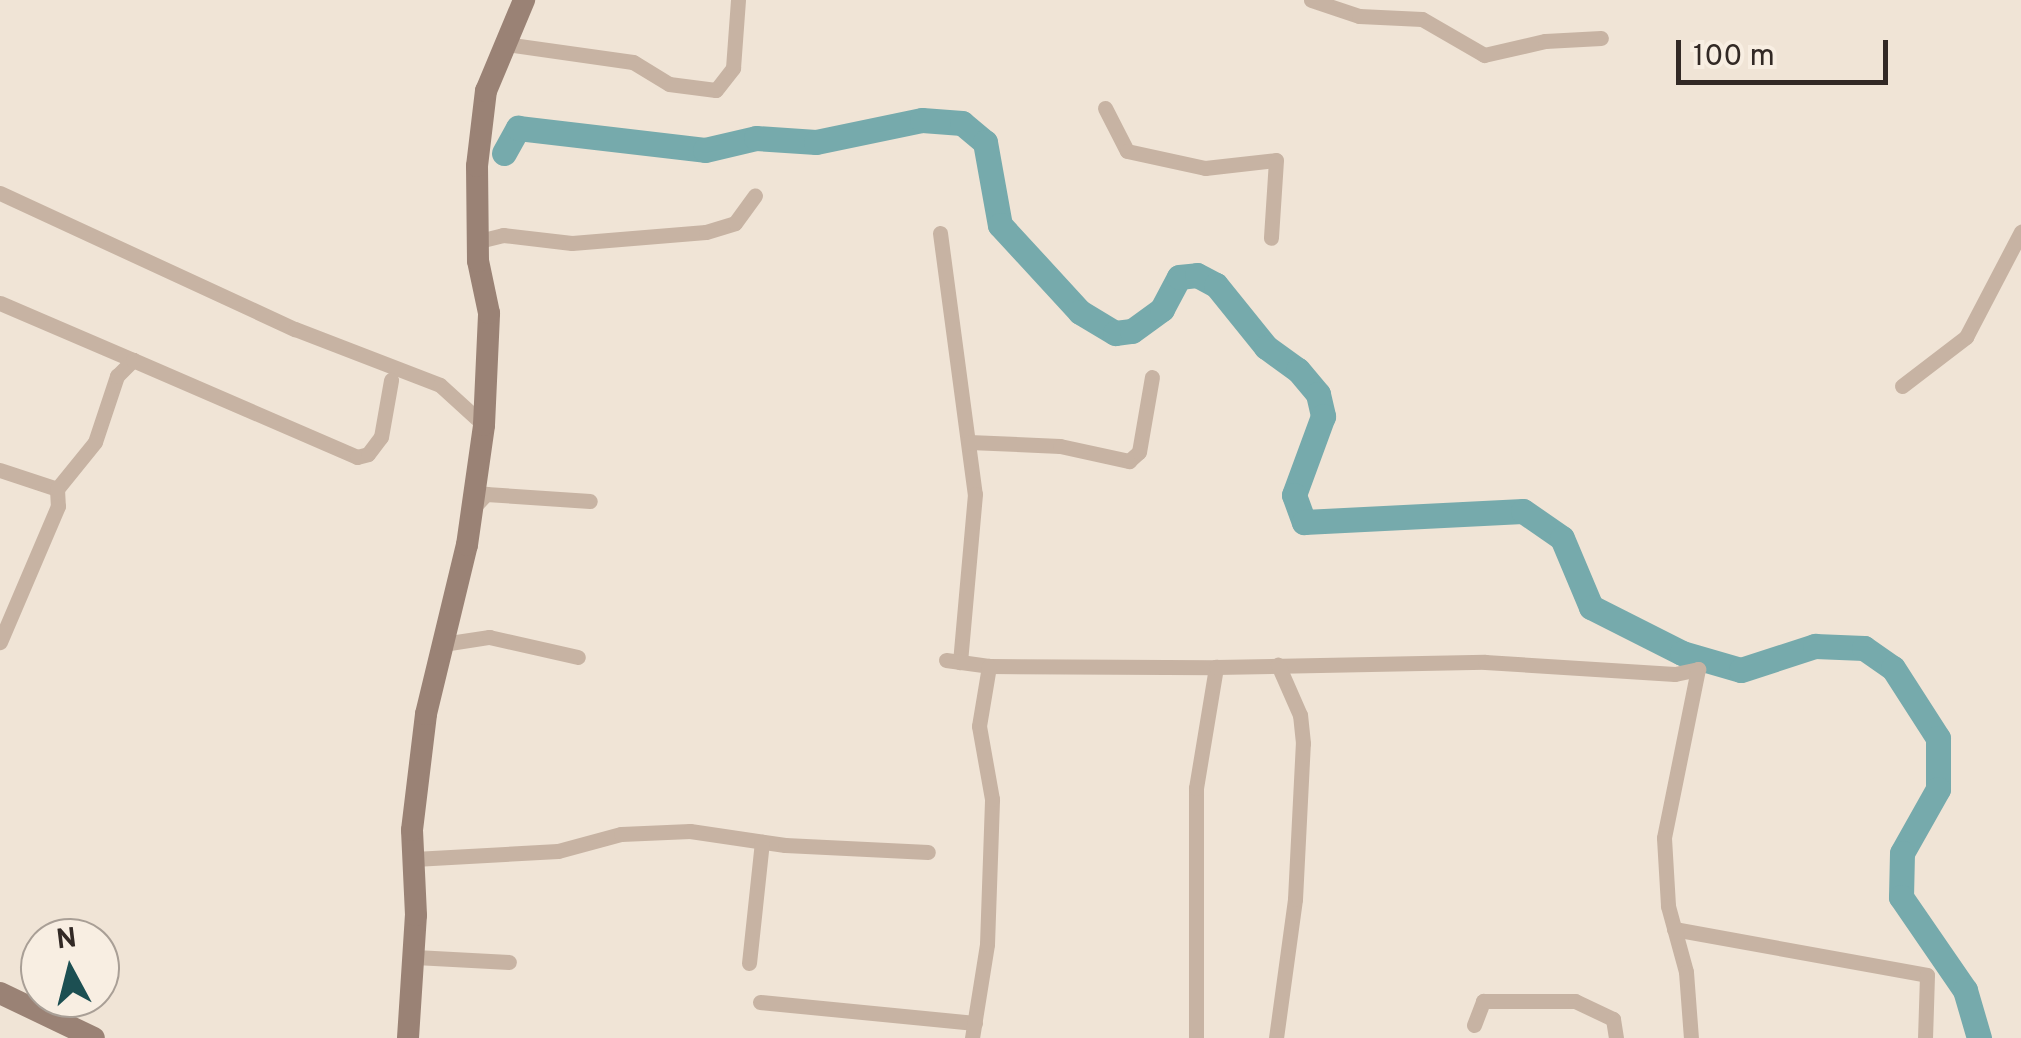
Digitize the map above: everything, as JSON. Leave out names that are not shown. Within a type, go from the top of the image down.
[{"type":"main road","points":[[408,1038],[415,957],[414,859],[426,714],[472,508],[484,425],[489,313],[479,240],[477,166],[486,91],[523,0]]},
{"type":"main road","points":[[0,993],[94,1038]]},
{"type":"street","points":[[506,44],[633,62],[669,84],[716,90],[733,68],[738,0]]},
{"type":"street","points":[[1311,0],[1358,16],[1422,19],[1484,56],[1545,40],[1601,38]]},
{"type":"street","points":[[1105,108],[1127,150],[1205,168],[1276,160],[1271,238]]},
{"type":"street","points":[[0,193],[295,328],[440,386],[484,425]]},
{"type":"street","points":[[479,240],[503,235],[572,242],[706,232],[735,223],[755,195]]},
{"type":"street","points":[[940,232],[975,494],[953,661],[989,666],[1485,662],[1675,674],[1698,669],[1664,838],[1690,1038]]},
{"type":"street","points":[[1902,386],[1966,337],[2021,232]]},
{"type":"street","points":[[0,302],[357,457],[368,454],[381,437],[391,380]]},
{"type":"street","points":[[0,642],[58,506],[56,489],[94,442],[117,376],[134,360]]},
{"type":"street","points":[[969,442],[1060,446],[1130,461],[1139,452],[1152,377]]},
{"type":"street","points":[[0,470],[56,489]]},
{"type":"street","points":[[472,508],[486,494],[590,501]]},
{"type":"street","points":[[443,644],[489,637],[578,657]]},
{"type":"street","points":[[1276,1038],[1295,899],[1304,744],[1300,715],[1278,665]]},
{"type":"street","points":[[760,1002],[974,1030],[987,944],[992,799],[980,726],[989,666]]},
{"type":"street","points":[[1196,1038],[1196,788],[1216,666]]},
{"type":"street","points":[[414,859],[558,851],[621,834],[690,830],[762,842],[928,852]]},
{"type":"street","points":[[749,964],[762,842]]},
{"type":"street","points":[[1674,929],[1926,975],[1926,1038]]},
{"type":"street","points":[[415,957],[509,962]]},
{"type":"street","points":[[1474,1025],[1484,1001],[1574,1000],[1613,1019],[1616,1038]]},
{"type":"waterway","points":[[504,153],[518,128],[705,150],[756,138],[816,142],[922,120],[962,123],[985,142],[1000,225],[1080,312],[1115,333],[1132,331],[1162,309],[1179,277],[1197,275],[1216,285],[1266,347],[1298,370],[1318,394],[1323,416],[1294,495],[1304,522],[1523,511],[1562,538],[1591,607],[1682,653],[1741,670],[1815,646],[1864,648],[1893,668],[1938,738],[1938,789],[1902,853],[1901,897],[1965,990],[1979,1038]]}]
